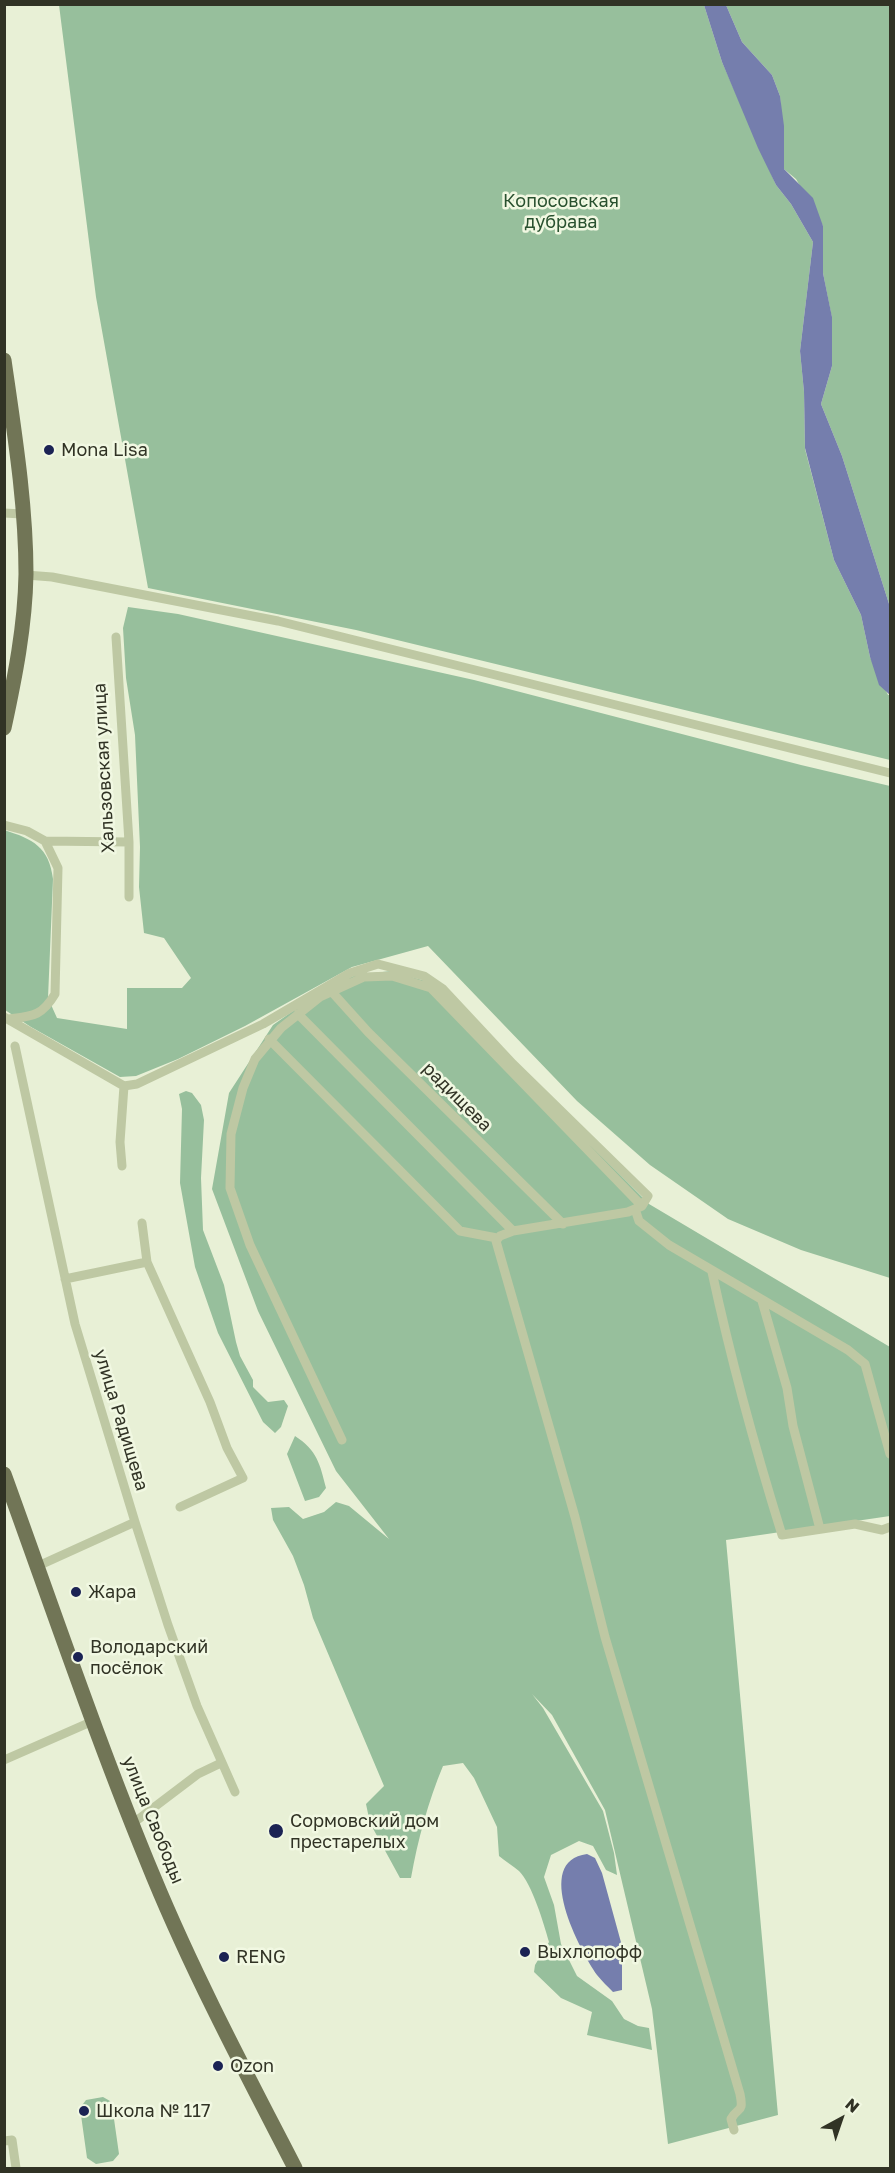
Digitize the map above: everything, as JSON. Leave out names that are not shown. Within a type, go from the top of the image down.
[{"type":"main road","points":[[4,360],[10,447],[22,514],[26,575],[17,667],[4,728]]},
{"type":"main road","name":"улица Свободы","points":[[4,1474],[93,1721],[155,1881],[205,1990],[295,2169]]},
{"type":"street","points":[[4,513],[22,514]]},
{"type":"street","points":[[26,575],[278,621],[891,772]]},
{"type":"street","name":"Хальзовская улица","points":[[116,637],[129,842],[129,897]]},
{"type":"street","points":[[4,825],[27,831],[45,841],[129,842]]},
{"type":"street","points":[[7,1018],[31,1017],[47,1007],[55,994],[58,868],[45,841]]},
{"type":"street","points":[[7,1018],[124,1086],[136,1083],[262,1024],[351,973],[378,964],[424,976],[443,989],[513,1064],[648,1196],[638,1208],[628,1212],[513,1231],[497,1238],[460,1231],[269,1039]]},
{"type":"street","points":[[342,1440],[250,1245],[230,1188],[231,1134],[255,1059],[269,1039],[321,997],[364,977],[392,976],[430,988],[638,1208],[639,1221],[669,1245],[848,1350],[865,1364],[891,1454]]},
{"type":"street","name":"радищева","points":[[332,992],[368,1032],[562,1224]]},
{"type":"street","points":[[298,1014],[513,1231]]},
{"type":"street","name":"улица Радищева","points":[[15,1046],[75,1324],[135,1522],[183,1666],[221,1763],[235,1791]]},
{"type":"street","points":[[122,1166],[121,1127],[124,1086]]},
{"type":"street","points":[[142,1222],[147,1262],[210,1402],[227,1448],[243,1478],[180,1507]]},
{"type":"street","points":[[497,1238],[497,1248],[575,1517],[605,1637],[740,2094],[742,2107],[731,2119],[734,2130]]},
{"type":"street","points":[[65,1279],[147,1262]]},
{"type":"street","points":[[712,1272],[761,1466],[782,1535],[855,1524],[882,1530],[891,1527]]},
{"type":"street","points":[[762,1300],[787,1388],[793,1426],[820,1529]]},
{"type":"street","points":[[38,1566],[135,1522]]},
{"type":"street","points":[[4,1760],[93,1721]]},
{"type":"street","points":[[132,1824],[198,1774],[221,1763]]},
{"type":"street","points":[[8,2140],[16,2169]]},
{"type":"green space","name":"Копосовская дубрава","points":[[59,5],[704,5],[722,62],[776,185],[791,204],[813,242],[800,351],[804,392],[805,449],[834,560],[861,615],[870,657],[890,695],[890,760],[356,630],[148,588],[96,297]]},
{"type":"green space","points":[[726,5],[890,5],[890,607],[842,456],[821,404],[832,366],[832,318],[823,273],[823,226],[796,179],[784,169],[780,96],[772,75],[742,42]]},
{"type":"green space","points":[[128,607],[178,614],[474,680],[890,786],[890,1278],[801,1250],[728,1219],[650,1165],[577,1101],[428,946],[352,967],[245,1026],[178,1059],[136,1076],[120,1077],[5,1010],[4,830],[38,846],[48,859],[51,868],[53,879],[48,998],[57,1018],[127,1029],[127,988],[182,988],[191,978],[164,938],[144,933],[139,887],[140,847],[135,735],[126,678],[123,628]]},
{"type":"green space","points":[[391,971],[429,982],[649,1204],[890,1347],[890,1516],[726,1540],[778,2115],[668,2144],[652,2009],[605,1810],[552,1715],[532,1694],[543,1708],[603,1811],[617,1875],[606,1870],[593,1846],[579,1841],[551,1855],[544,1877],[554,1905],[561,1944],[577,1976],[612,2001],[624,2019],[638,2026],[649,2028],[652,2050],[587,2035],[592,2012],[561,1998],[534,1972],[535,1965],[549,1942],[541,1915],[524,1877],[499,1856],[497,1827],[474,1778],[463,1763],[443,1766],[424,1821],[411,1878],[400,1878],[370,1823],[366,1804],[384,1786],[313,1618],[293,1556],[273,1520],[271,1508],[289,1507],[303,1519],[324,1512],[336,1502],[349,1506],[389,1539],[336,1471],[258,1311],[212,1189],[229,1093],[273,1025],[324,989],[356,975]]},
{"type":"green space","points":[[186,1091],[192,1093],[201,1105],[204,1120],[201,1178],[203,1230],[224,1285],[240,1356],[253,1380],[253,1387],[268,1402],[284,1400],[288,1406],[281,1427],[275,1433],[263,1422],[218,1333],[195,1267],[180,1183],[182,1109],[179,1094]]},
{"type":"green space","points":[[295,1436],[313,1452],[326,1488],[319,1497],[305,1501],[287,1454]]},
{"type":"green space","points":[[103,2097],[112,2105],[119,2154],[113,2161],[96,2164],[87,2158],[80,2108],[86,2100]]},
{"type":"water","points":[[704,5],[726,5],[742,42],[772,75],[780,96],[784,126],[784,169],[813,198],[823,226],[823,273],[832,317],[832,366],[821,404],[842,456],[890,607],[890,695],[879,685],[861,615],[834,560],[805,448],[804,392],[800,351],[813,242],[791,204],[776,185],[758,148],[722,62]]},
{"type":"water","points":[[587,1854],[595,1858],[602,1873],[622,1946],[622,1990],[613,1992],[597,1975],[581,1947],[565,1908],[562,1889],[563,1872],[571,1860]]},
{"type":"place","name":"Mona Lisa","points":[[49,450]]},
{"type":"place","name":"Жара","points":[[76,1592]]},
{"type":"place","name":"Володарский посёлок","points":[[78,1657]]},
{"type":"place","name":"Сормовский дом престарелых","points":[[276,1831]]},
{"type":"place","name":"Выхлопофф","points":[[525,1952]]},
{"type":"place","name":"RENG","points":[[224,1957]]},
{"type":"place","name":"Ozon","points":[[218,2066]]},
{"type":"place","name":"Школа № 117","points":[[84,2111]]}]
